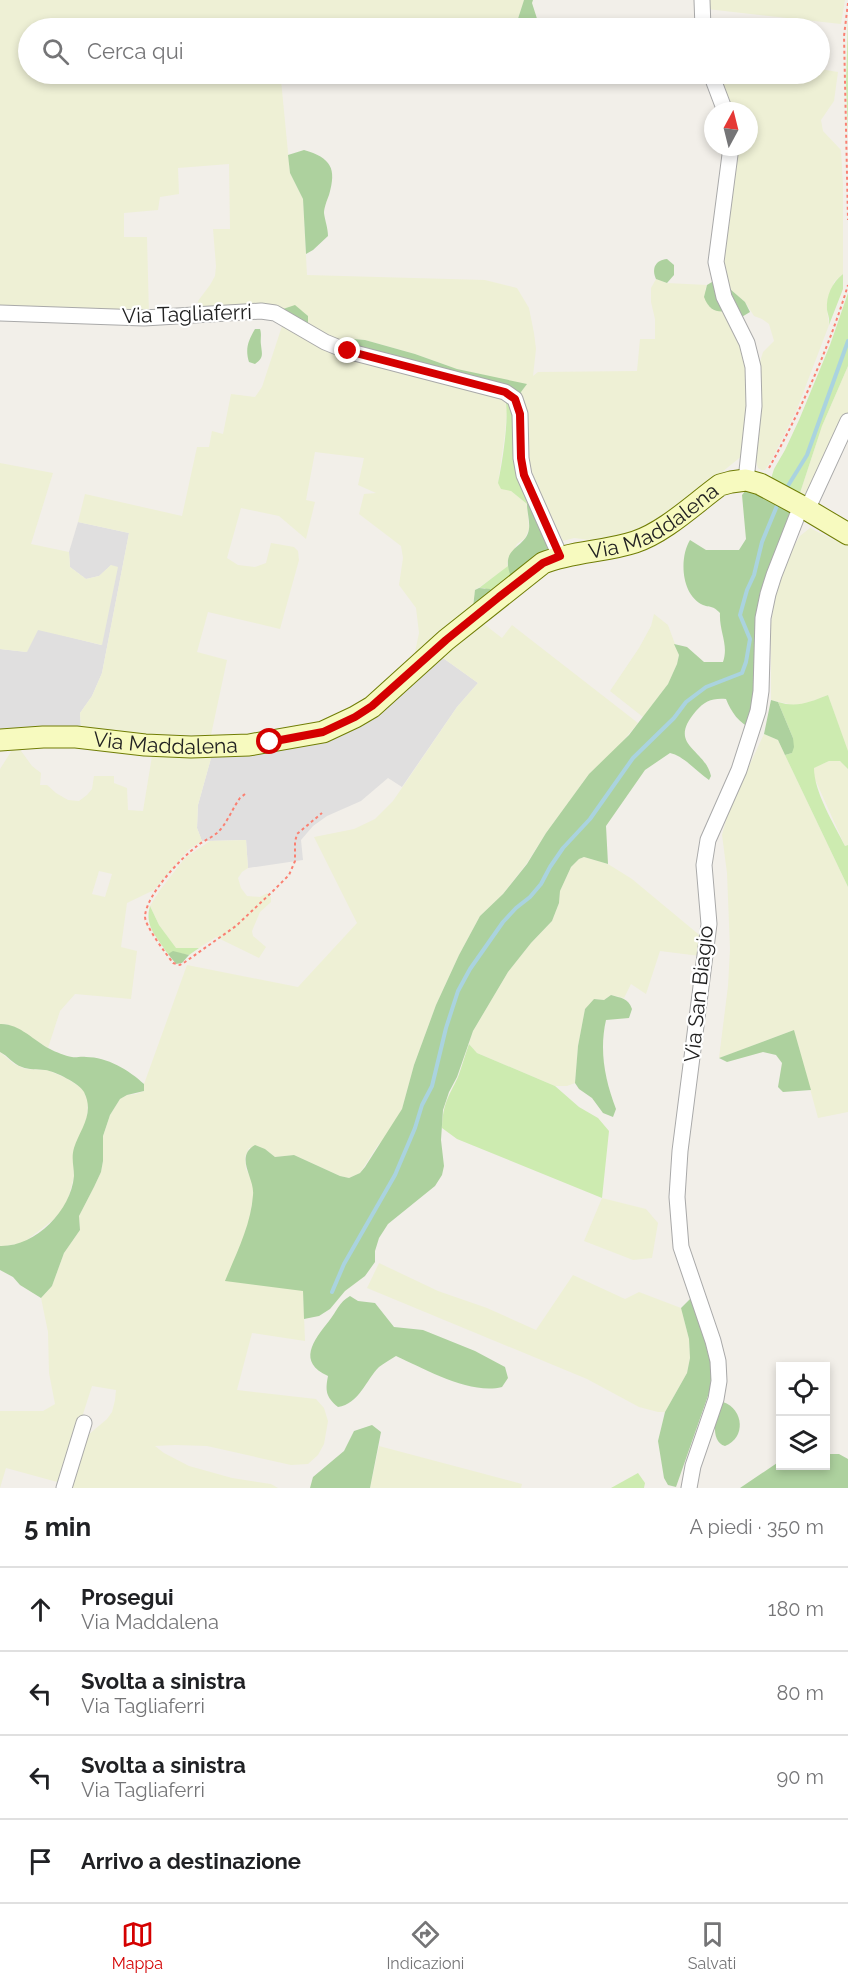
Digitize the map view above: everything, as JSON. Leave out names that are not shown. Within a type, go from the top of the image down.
[{"type":"street","points":[[702,0],[703,18]]},
{"type":"street","points":[[715,84],[722,102]]},
{"type":"street","points":[[730,156],[716,262],[724,297],[747,343],[753,367],[759,484],[802,506],[848,534]]},
{"type":"street","name":"Via Tagliaferri","points":[[0,313],[144,318],[261,311],[275,313],[325,342],[348,351],[505,392],[515,399],[520,414],[521,458],[524,475],[560,556]]},
{"type":"street","name":"Via San Biagio","points":[[689,1488],[693,1466],[716,1399],[719,1381],[718,1361],[713,1341],[681,1247],[677,1197],[680,1151],[709,924],[705,875],[706,851],[708,840],[739,770],[759,711],[764,618],[774,575],[802,506],[848,421]]},
{"type":"street","name":"Via Maddalena","points":[[0,740],[76,737],[145,745],[191,747],[249,745],[323,732],[372,706],[446,640],[543,563],[560,556],[637,541],[656,532],[720,485],[730,482],[759,484]]},
{"type":"street","points":[[64,1488],[84,1423]]},
{"type":"path","points":[[848,3],[844,36],[848,219]]},
{"type":"path","points":[[759,484],[794,422],[839,314],[848,285]]},
{"type":"path","points":[[245,794],[216,833],[199,844],[178,863],[148,905],[145,916],[146,924],[173,963],[180,965],[236,926],[289,875],[296,861],[297,834],[322,813]]},
{"type":"shaded area","points":[[78,522],[129,533],[102,673],[92,696],[80,713],[81,729],[0,732],[0,649],[26,652],[38,629],[101,645],[111,565],[99,576],[86,579],[70,567],[69,552]]},
{"type":"shaded area","points":[[443,658],[478,683],[457,707],[402,787],[388,778],[361,801],[327,816],[313,826],[301,840],[303,860],[248,868],[246,840],[202,841],[197,828],[198,805],[213,751],[364,720],[402,695]]},
{"type":"green space","points":[[0,0],[524,0],[518,18],[18,18],[18,84],[281,84],[290,173],[303,199],[307,275],[485,280],[517,288],[529,308],[534,333],[536,349],[533,376],[538,372],[637,371],[640,339],[655,339],[651,288],[656,279],[667,283],[707,285],[705,290],[728,311],[738,336],[749,382],[743,455],[679,507],[649,526],[624,537],[590,540],[574,538],[563,541],[528,460],[525,411],[521,392],[526,385],[457,369],[365,340],[353,339],[338,344],[308,327],[308,316],[283,309],[199,311],[198,301],[215,276],[213,229],[230,229],[229,164],[178,168],[179,194],[160,197],[158,210],[124,213],[124,237],[147,237],[149,315],[0,310]]},
{"type":"green space","points":[[524,0],[533,0],[537,18],[518,18]]},
{"type":"green space","points":[[707,0],[845,0],[841,24],[830,23],[830,18],[787,18],[707,9]]},
{"type":"green space","points":[[848,18],[848,135],[846,83]]},
{"type":"green space","points":[[830,71],[838,72],[834,101],[821,120],[823,131],[841,150],[843,274],[834,282],[827,310],[829,325],[797,409],[765,470],[758,468],[753,451],[759,365],[763,352],[774,341],[769,324],[754,316],[745,302],[730,289],[723,258],[734,156],[758,156],[758,102],[727,102],[721,84],[830,84]]},
{"type":"green space","points":[[304,150],[326,161],[332,171],[331,186],[324,211],[328,236],[306,254],[303,199],[290,173],[288,155]]},
{"type":"green space","points":[[667,259],[674,265],[674,275],[667,283],[656,279],[654,268],[657,263]]},
{"type":"green space","points":[[843,274],[843,289],[829,325],[827,305],[829,294],[833,285]]},
{"type":"green space","points":[[717,279],[728,311],[713,310],[704,297],[707,285]]},
{"type":"green space","points":[[730,289],[745,302],[750,312],[740,318]]},
{"type":"green space","points":[[848,293],[848,366],[822,426],[799,496],[770,482],[830,345]]},
{"type":"green space","points":[[295,305],[308,316],[308,327],[283,309]]},
{"type":"green space","points":[[283,323],[505,398],[507,410],[498,483],[527,504],[529,529],[525,538],[517,544],[507,563],[508,566],[475,590],[472,616],[412,666],[419,633],[416,608],[399,585],[403,558],[401,546],[359,514],[364,494],[376,493],[358,485],[364,458],[315,452],[306,500],[315,502],[306,539],[279,516],[241,508],[227,558],[238,565],[255,567],[266,563],[271,543],[294,547],[298,551],[299,560],[280,629],[208,612],[197,652],[227,660],[211,735],[135,734],[81,729],[80,713],[92,696],[102,673],[129,533],[78,522],[85,494],[182,516],[197,447],[209,447],[212,431],[223,434],[231,394],[255,397],[262,387]]},
{"type":"green space","points":[[255,329],[260,329],[262,353],[260,360],[255,364],[249,362],[247,349]]},
{"type":"green space","points":[[353,339],[365,340],[415,354],[457,369],[527,384],[521,392],[522,398],[338,344]]},
{"type":"green space","points":[[848,366],[848,416],[808,501],[799,496],[822,426]]},
{"type":"green space","points":[[505,398],[515,403],[532,497],[527,504],[511,491],[501,489],[498,483],[506,428]]},
{"type":"green space","points":[[0,463],[53,473],[31,544],[69,552],[70,567],[86,579],[99,576],[111,565],[118,567],[102,645],[38,630],[27,652],[0,649]]},
{"type":"green space","points":[[746,490],[756,491],[795,515],[772,574],[752,729],[736,717],[726,699],[709,701],[703,705],[688,723],[685,732],[686,740],[707,767],[711,776],[709,780],[685,761],[670,753],[645,770],[606,826],[608,864],[584,857],[571,867],[560,891],[559,903],[552,921],[508,972],[473,1031],[443,1110],[441,1140],[444,1166],[442,1175],[435,1186],[388,1224],[379,1238],[375,1251],[375,1262],[365,1276],[345,1291],[330,1309],[319,1316],[304,1319],[303,1291],[225,1281],[252,1206],[253,1188],[246,1162],[249,1150],[255,1145],[275,1157],[294,1155],[349,1178],[360,1173],[402,1109],[414,1065],[436,1005],[480,916],[503,894],[527,864],[546,833],[589,774],[629,735],[668,684],[679,655],[674,644],[687,647],[704,662],[723,662],[725,649],[720,613],[703,605],[690,593],[684,576],[684,556],[690,540],[706,550],[739,550],[746,539],[742,495]]},
{"type":"green space","points":[[532,497],[556,551],[513,581],[508,561],[510,555],[527,536],[529,526],[527,504]]},
{"type":"green space","points":[[810,528],[836,541],[844,535],[848,538],[848,754],[828,695],[805,704],[793,705],[771,700],[771,624],[776,592],[786,559],[800,536]]},
{"type":"green space","points":[[508,566],[513,581],[493,598],[485,588],[479,588]]},
{"type":"green space","points":[[490,589],[493,592],[472,616],[475,590]]},
{"type":"green space","points":[[654,614],[668,625],[679,655],[668,684],[643,717],[610,691],[639,648],[651,626]]},
{"type":"green space","points":[[480,621],[502,638],[512,625],[638,723],[618,747],[589,774],[527,863],[503,894],[480,916],[436,1005],[414,1065],[402,1109],[360,1173],[349,1178],[340,1176],[294,1155],[275,1157],[265,1149],[249,1148],[245,1157],[246,1169],[252,1181],[254,1193],[250,1215],[303,1291],[305,1341],[252,1333],[237,1390],[316,1399],[324,1408],[328,1421],[324,1444],[318,1455],[308,1464],[291,1465],[207,1446],[155,1446],[189,1466],[232,1478],[271,1484],[278,1488],[68,1488],[81,1441],[107,1419],[112,1412],[115,1400],[116,1390],[92,1386],[61,1483],[6,1468],[0,1488],[0,1411],[43,1411],[55,1404],[49,1373],[48,1332],[41,1298],[52,1286],[64,1253],[80,1230],[79,1216],[101,1172],[103,1136],[110,1115],[120,1099],[144,1091],[144,1084],[187,965],[298,987],[357,923],[314,837],[354,829],[375,819],[393,801],[457,707],[478,683],[443,658]]},
{"type":"green space","points":[[828,695],[848,751],[848,769],[840,761],[829,761],[814,768],[817,787],[830,818],[845,846],[848,845],[848,887],[785,755],[792,753],[793,738],[778,702],[797,704]]},
{"type":"green space","points":[[771,700],[778,702],[793,738],[792,753],[785,755],[778,740],[764,734]]},
{"type":"green space","points":[[764,734],[778,740],[848,887],[848,1112],[818,1118],[794,1030],[719,1058],[730,949],[727,873],[722,835],[729,809]]},
{"type":"green space","points":[[16,744],[32,766],[41,773],[40,785],[47,785],[68,800],[79,801],[87,795],[92,789],[94,776],[114,776],[114,783],[127,788],[128,810],[143,811],[153,750],[213,751],[198,805],[197,828],[202,841],[188,850],[154,890],[127,903],[121,947],[137,951],[131,999],[75,994],[60,1011],[48,1048],[18,1029],[0,1024],[0,769]],"holes":[[[99,871],[112,874],[105,897],[92,894]]]},
{"type":"green space","points":[[829,761],[840,761],[848,769],[848,845],[845,846],[814,777],[813,768]]},
{"type":"green space","points":[[246,840],[248,868],[238,878],[241,888],[247,896],[260,897],[267,893],[271,897],[271,902],[260,912],[252,931],[253,936],[266,947],[259,958],[216,937],[199,948],[176,949],[159,925],[150,906],[160,890],[185,858],[210,841]]},
{"type":"green space","points":[[584,857],[608,864],[632,879],[703,938],[700,956],[660,951],[646,994],[631,984],[624,998],[611,995],[604,1000],[594,999],[585,1009],[578,1046],[575,1083],[555,1086],[477,1053],[469,1044],[473,1031],[508,972],[552,921],[559,903],[560,891],[571,867]]},
{"type":"green space","points":[[150,906],[159,925],[176,948],[199,948],[189,955],[173,952],[168,954],[150,925]]},
{"type":"green space","points":[[173,951],[189,955],[182,963],[176,964],[168,954]]},
{"type":"green space","points":[[611,995],[626,1001],[632,1009],[629,1018],[606,1020],[603,1054],[616,1109],[613,1117],[603,1113],[592,1098],[579,1089],[575,1083],[578,1046],[585,1009],[594,999],[604,1000]]},
{"type":"green space","points":[[0,1024],[14,1026],[44,1046],[64,1055],[110,1062],[125,1069],[144,1084],[144,1091],[120,1099],[110,1115],[103,1136],[101,1172],[79,1216],[80,1230],[64,1253],[52,1286],[41,1298],[0,1270],[0,1246],[13,1245],[38,1234],[58,1214],[66,1202],[74,1176],[74,1148],[87,1114],[87,1100],[82,1089],[67,1078],[45,1070],[22,1067],[0,1052]]},
{"type":"green space","points":[[794,1030],[811,1090],[783,1092],[778,1087],[782,1063],[776,1055],[763,1052],[727,1062],[719,1058]]},
{"type":"green space","points":[[469,1044],[477,1053],[555,1086],[579,1107],[598,1118],[609,1131],[602,1198],[457,1139],[442,1128],[445,1106]]},
{"type":"green space","points":[[0,1052],[14,1064],[26,1069],[47,1070],[66,1078],[83,1089],[88,1101],[87,1120],[73,1158],[74,1177],[68,1199],[53,1220],[23,1243],[5,1246],[0,1246]]},
{"type":"green space","points":[[602,1198],[646,1209],[658,1223],[652,1258],[633,1260],[584,1241]]},
{"type":"green space","points":[[379,1263],[438,1291],[487,1308],[536,1330],[573,1275],[625,1299],[639,1292],[681,1308],[689,1339],[690,1358],[687,1373],[665,1412],[639,1407],[587,1379],[367,1288]]},
{"type":"green space","points":[[350,1296],[358,1301],[375,1303],[394,1327],[423,1330],[475,1351],[505,1367],[508,1378],[502,1387],[476,1387],[434,1374],[396,1356],[374,1372],[357,1396],[338,1407],[327,1393],[328,1376],[318,1370],[310,1358],[313,1344],[318,1336],[338,1307]]},
{"type":"green space","points":[[693,1296],[703,1321],[712,1367],[710,1390],[676,1487],[668,1485],[664,1478],[658,1441],[665,1412],[687,1373],[690,1358],[689,1339],[681,1308]]},
{"type":"green space","points":[[723,1402],[735,1411],[740,1424],[736,1437],[725,1446],[720,1443],[715,1433],[716,1419]]},
{"type":"green space","points":[[372,1425],[381,1432],[370,1488],[310,1488],[313,1477],[344,1451],[354,1431]]},
{"type":"green space","points":[[379,1446],[522,1484],[521,1488],[370,1488]]},
{"type":"green space","points":[[830,1454],[839,1454],[848,1459],[848,1488],[740,1488],[776,1464],[776,1470],[830,1470]]},
{"type":"green space","points":[[638,1473],[645,1483],[644,1488],[611,1488]]},
{"type":"waterway","points":[[786,489],[807,455],[848,341]]},
{"type":"waterway","points":[[332,1292],[344,1264],[395,1175],[422,1105],[432,1086],[446,1028],[458,991],[470,969],[503,922],[541,884],[563,848],[590,819],[633,758],[674,718],[686,702],[706,687],[742,673],[750,639],[740,615],[754,575],[762,542],[779,501]]},
{"type":"route","points":[[270,742],[323,732],[355,717],[372,706],[446,640],[499,597],[543,563],[560,556],[524,475],[521,458],[520,414],[515,399],[505,392],[348,351]]}]
